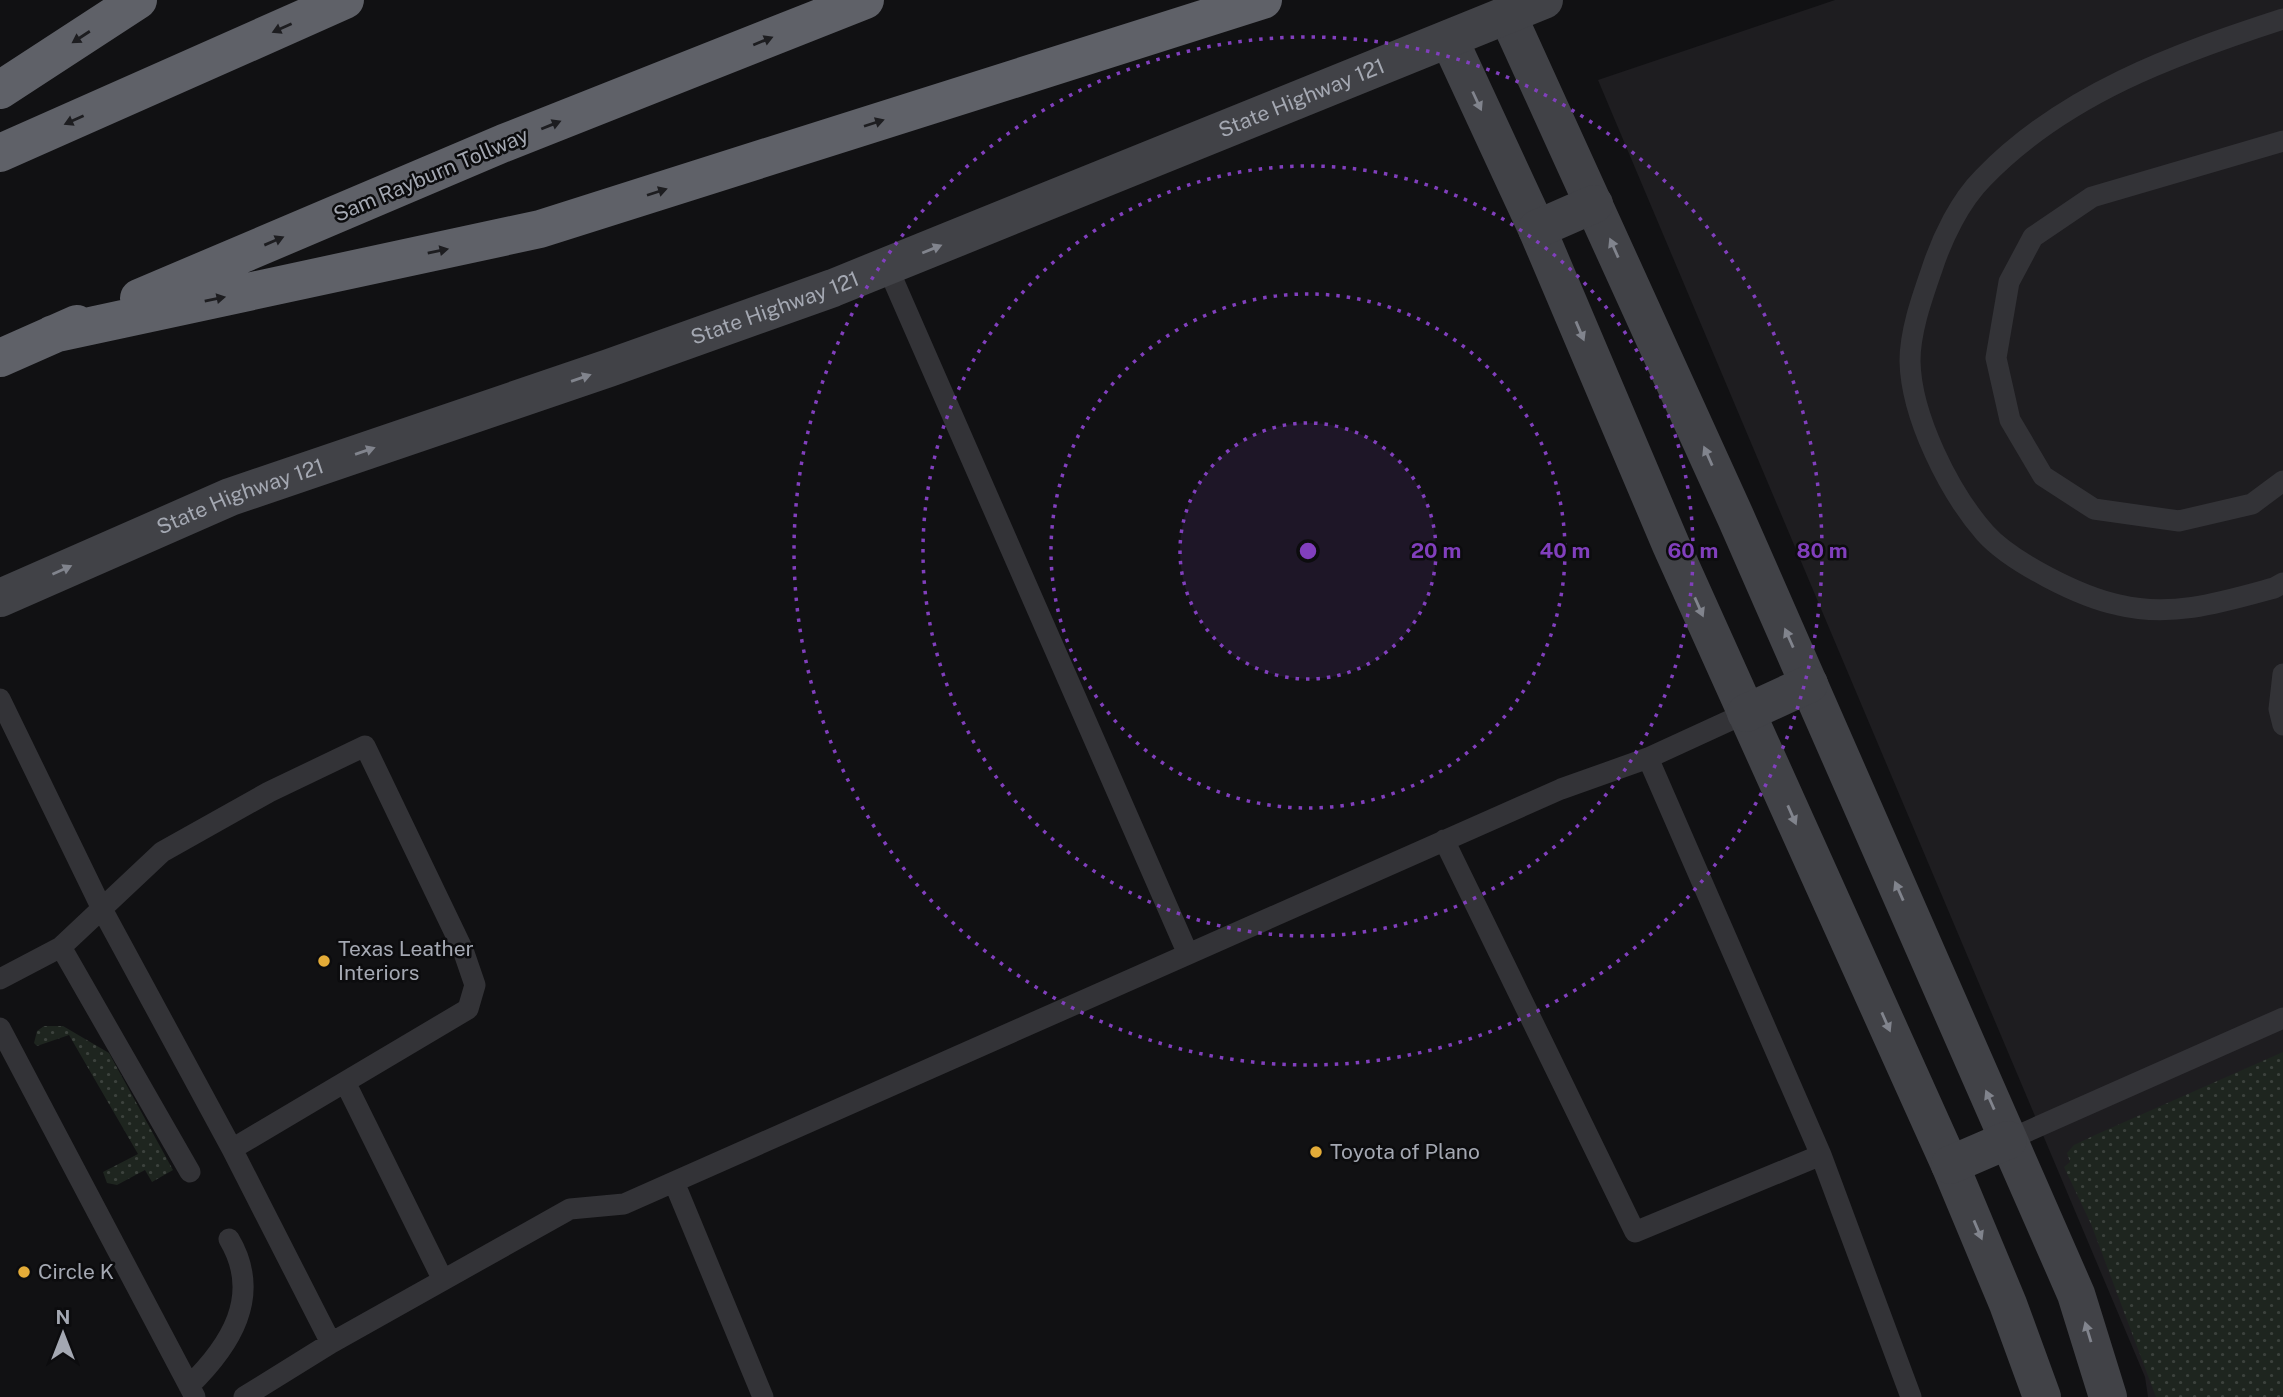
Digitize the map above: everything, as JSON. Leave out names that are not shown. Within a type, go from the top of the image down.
[{"type":"highway","points":[[0,90],[138,0]]},
{"type":"highway","points":[[0,153],[345,0]]},
{"type":"highway","name":"Sam Rayburn Tollway","points":[[0,358],[504,143],[865,0]]},
{"type":"highway","points":[[53,334],[540,229],[1263,0]]},
{"type":"street","name":"State Highway 121","points":[[0,598],[230,496],[609,368],[887,267],[1544,0]]},
{"type":"street","points":[[1507,14],[1809,684],[2076,1294],[2108,1397]]},
{"type":"street","points":[[1448,39],[1537,229],[1746,713],[1950,1165],[2008,1304],[2042,1397]]},
{"type":"street","points":[[1537,229],[1594,204]]},
{"type":"street","points":[[1746,713],[1809,684]]},
{"type":"street","points":[[1950,1165],[2008,1140]]},
{"type":"lane","points":[[2283,19],[2132,74],[2036,129],[1981,180],[1941,242],[1920,303],[1910,360],[1917,410],[1937,460],[1986,534],[2038,573],[2119,606],[2194,610],[2274,588],[2283,583]]},
{"type":"lane","points":[[2283,141],[2092,197],[2033,237],[2009,282],[1996,358],[2010,420],[2043,476],[2094,509],[2179,522],[2252,504],[2283,481]]},
{"type":"lane","points":[[887,267],[1188,954]]},
{"type":"lane","points":[[2283,674],[2279,709],[2283,725]]},
{"type":"lane","points":[[0,699],[103,911],[232,1149],[331,1343]]},
{"type":"lane","points":[[244,1397],[442,1278],[570,1209],[624,1204],[1561,789],[1648,758],[1746,713]]},
{"type":"lane","points":[[0,979],[61,947],[103,911],[162,852],[269,792],[365,747],[463,950],[475,985],[468,1009],[232,1149]]},
{"type":"lane","points":[[1648,758],[1821,1155],[1912,1397]]},
{"type":"lane","points":[[1444,841],[1635,1232],[1821,1155]]},
{"type":"lane","points":[[61,947],[190,1172]]},
{"type":"lane","points":[[2008,1140],[2283,1018]]},
{"type":"lane","points":[[0,1028],[192,1392],[217,1358],[243,1300],[244,1277],[229,1239]]},
{"type":"lane","points":[[345,1082],[442,1278]]},
{"type":"lane","points":[[674,1182],[763,1397]]},
{"type":"shaded area","points":[[1835,0],[2283,0],[2283,1397],[2148,1397],[2145,1377],[1598,80]]},
{"type":"shaded area","points":[[44,1026],[63,1026],[109,1053],[173,1170],[152,1182],[145,1170],[117,1185],[107,1183],[103,1172],[138,1154],[69,1035],[37,1046],[34,1043],[37,1031]]},
{"type":"shaded area","points":[[2283,1052],[2283,1397],[2156,1397],[2091,1224],[2064,1167],[2070,1162],[2067,1153],[2074,1145],[2095,1135]]},
{"type":"place","name":"Texas Leather Interiors","points":[[324,961]]},
{"type":"place","name":"Toyota of Plano","points":[[1316,1152]]},
{"type":"place","name":"Circle K","points":[[24,1272]]}]
